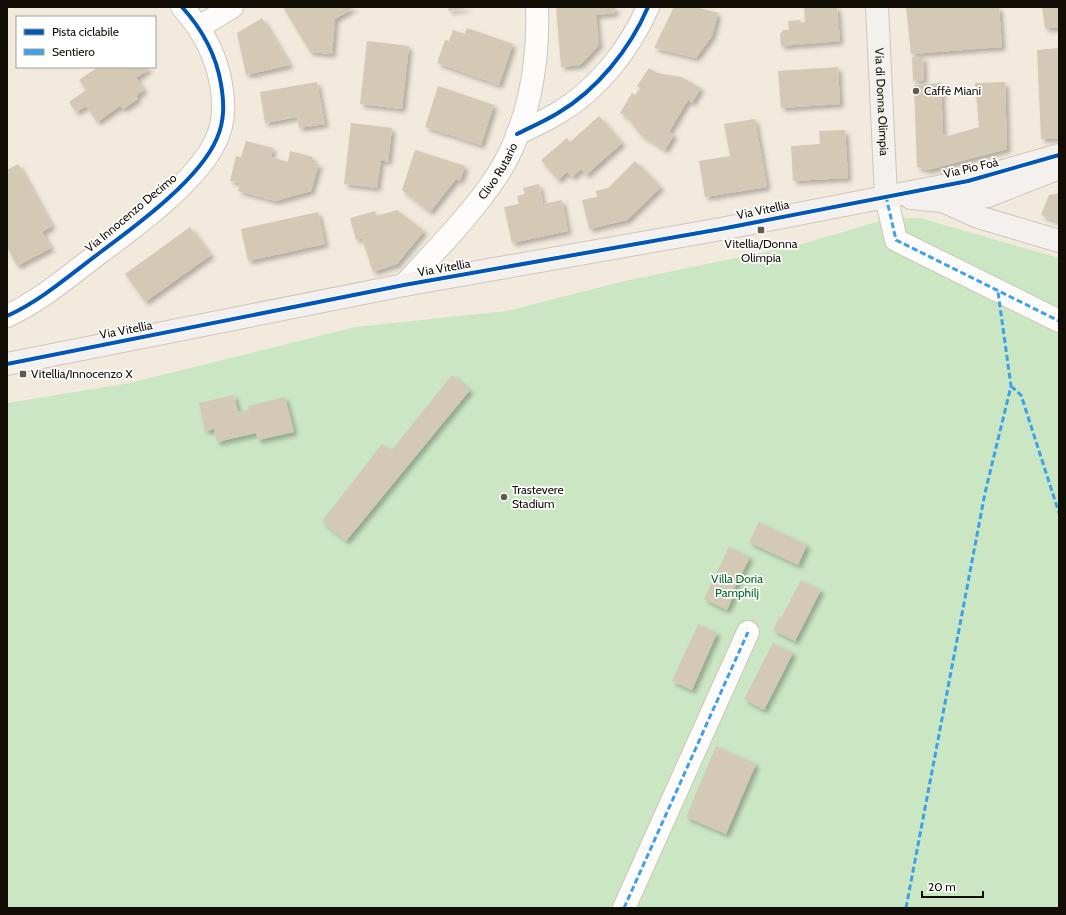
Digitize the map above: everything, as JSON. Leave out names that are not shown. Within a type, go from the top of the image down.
[{"type":"street","name":"Via Innocenzo Decimo","points":[[7,316],[25,308],[51,290],[119,238],[172,193],[207,156],[220,130],[223,103],[218,70],[208,43],[199,27],[182,7]]},
{"type":"street","points":[[199,27],[232,7]]},
{"type":"street","name":"Clivo Rutario","points":[[404,285],[459,223],[490,185],[502,166],[517,134],[526,108],[534,65],[537,38],[537,7]]},
{"type":"street","points":[[517,134],[558,113],[593,86],[623,50],[648,7]]},
{"type":"street","name":"Via di Donna Olimpia","points":[[877,7],[886,196]]},
{"type":"street","name":"Via Pio Foà","points":[[940,193],[968,181],[1059,155]]},
{"type":"street","name":"Via Pio Foà","points":[[886,196],[940,193],[988,196],[1059,168]]},
{"type":"street","points":[[940,193],[978,216],[1059,241]]},
{"type":"street","points":[[886,196],[896,240],[1059,321]]},
{"type":"street","name":"Via Vitellia","points":[[7,364],[404,285],[721,229],[886,196]]},
{"type":"street","points":[[624,908],[748,632]]},
{"type":"green space","name":"Villa Doria Pamphilj","points":[[920,218],[1059,258],[1059,908],[7,908],[7,403],[130,383],[355,327],[507,311],[625,281],[799,245],[880,221]]},
{"type":"building","points":[[283,7],[355,7],[335,19],[332,54],[310,52]]},
{"type":"building","points":[[448,7],[467,7],[467,8],[449,11]]},
{"type":"building","points":[[556,7],[615,7],[615,13],[596,15],[599,45],[580,65],[561,67]]},
{"type":"building","points":[[674,7],[696,7],[718,13],[712,36],[696,58],[654,48]]},
{"type":"building","points":[[804,7],[837,7],[840,41],[781,46],[780,34],[783,30],[789,30],[788,21],[800,20],[801,23],[805,22]]},
{"type":"building","points":[[906,7],[999,7],[1002,47],[911,54]]},
{"type":"building","points":[[1042,7],[1059,7],[1059,28],[1045,28]]},
{"type":"building","points":[[262,18],[290,65],[246,75],[237,33]]},
{"type":"building","points":[[467,28],[513,44],[499,85],[437,63],[445,40],[449,41],[453,30],[465,34]]},
{"type":"building","points":[[367,41],[409,46],[402,109],[360,104]]},
{"type":"building","points":[[1059,48],[1059,138],[1041,139],[1037,50]]},
{"type":"building","points":[[912,57],[923,57],[924,80],[913,81]]},
{"type":"building","points":[[838,67],[840,104],[781,108],[778,71]]},
{"type":"building","points":[[97,68],[149,69],[136,78],[144,90],[136,96],[138,99],[123,109],[120,106],[97,122],[86,106],[76,112],[69,102],[86,90],[79,80]]},
{"type":"building","points":[[649,68],[657,73],[681,77],[701,88],[692,103],[688,100],[669,132],[674,135],[665,150],[641,135],[627,117],[620,113],[632,93],[635,95],[640,88],[637,86]]},
{"type":"building","points":[[317,82],[325,124],[299,128],[297,117],[265,123],[260,92]]},
{"type":"building","points":[[1005,82],[1007,149],[928,170],[917,167],[914,85],[941,83],[943,134],[948,136],[979,127],[975,83]]},
{"type":"building","points":[[438,86],[494,105],[481,145],[425,127]]},
{"type":"building","points":[[599,116],[622,143],[586,175],[581,169],[572,177],[567,172],[558,180],[541,160],[567,138],[570,142]]},
{"type":"building","points":[[755,119],[767,187],[705,197],[699,161],[730,156],[724,124]]},
{"type":"building","points":[[351,123],[392,128],[388,162],[381,160],[377,188],[344,184]]},
{"type":"building","points":[[845,130],[848,178],[793,181],[791,146],[820,144],[819,131]]},
{"type":"building","points":[[246,141],[273,148],[271,157],[288,162],[290,151],[313,157],[311,162],[319,164],[311,191],[276,201],[238,191],[240,183],[230,181],[236,156],[241,157]]},
{"type":"building","points":[[415,150],[465,166],[460,181],[456,179],[430,212],[402,190]]},
{"type":"building","points":[[635,161],[661,187],[627,220],[589,229],[582,200],[597,197],[596,191],[608,188]]},
{"type":"building","points":[[18,164],[52,226],[42,232],[51,248],[17,266],[7,247],[7,170]]},
{"type":"building","points":[[539,184],[543,204],[562,200],[568,231],[512,243],[504,207],[519,204],[517,196],[525,194],[523,188]]},
{"type":"building","points":[[1059,193],[1059,222],[1041,215],[1049,195]]},
{"type":"building","points":[[397,210],[424,231],[397,264],[373,272],[362,238],[356,240],[350,218],[375,211],[377,216]]},
{"type":"building","points":[[318,212],[325,244],[248,261],[241,229]]},
{"type":"building","points":[[190,227],[211,255],[145,302],[125,274]]},
{"type":"building","points":[[452,375],[470,390],[346,541],[322,521],[382,444],[391,451]]},
{"type":"building","points":[[234,395],[238,412],[249,410],[248,406],[285,397],[294,432],[258,440],[256,433],[217,442],[214,429],[205,431],[199,403]]},
{"type":"building","points":[[759,522],[807,545],[798,565],[749,542]]},
{"type":"building","points":[[729,547],[750,557],[732,593],[734,594],[727,610],[704,599]]},
{"type":"building","points":[[801,580],[821,590],[795,641],[773,630]]},
{"type":"building","points":[[698,624],[717,633],[692,690],[672,681]]},
{"type":"building","points":[[773,643],[793,653],[764,710],[744,699]]},
{"type":"building","points":[[716,746],[756,764],[726,834],[686,817]]},
{"type":"marked path","points":[[886,196],[896,240],[1059,321]]},
{"type":"marked path","points":[[906,908],[985,493],[1011,386],[998,292]]},
{"type":"marked path","points":[[1011,386],[1021,395],[1059,513]]},
{"type":"marked path","points":[[624,908],[748,632]]},
{"type":"cycle path","points":[[7,316],[20,310],[56,286],[149,215],[182,185],[209,154],[220,131],[223,118],[223,98],[219,73],[212,52],[202,33],[182,7]]},
{"type":"cycle path","points":[[517,134],[558,113],[586,93],[622,53],[641,23],[648,7]]},
{"type":"cycle path","points":[[7,364],[404,285],[721,229],[968,181],[1059,155]]},
{"type":"place","name":"Caffè Miani","points":[[916,91]]},
{"type":"place","name":"Vitellia/Donna Olimpia","points":[[761,230]]},
{"type":"place","name":"Vitellia/Innocenzo X","points":[[23,374]]},
{"type":"place","name":"Trastevere Stadium","points":[[504,497]]}]
